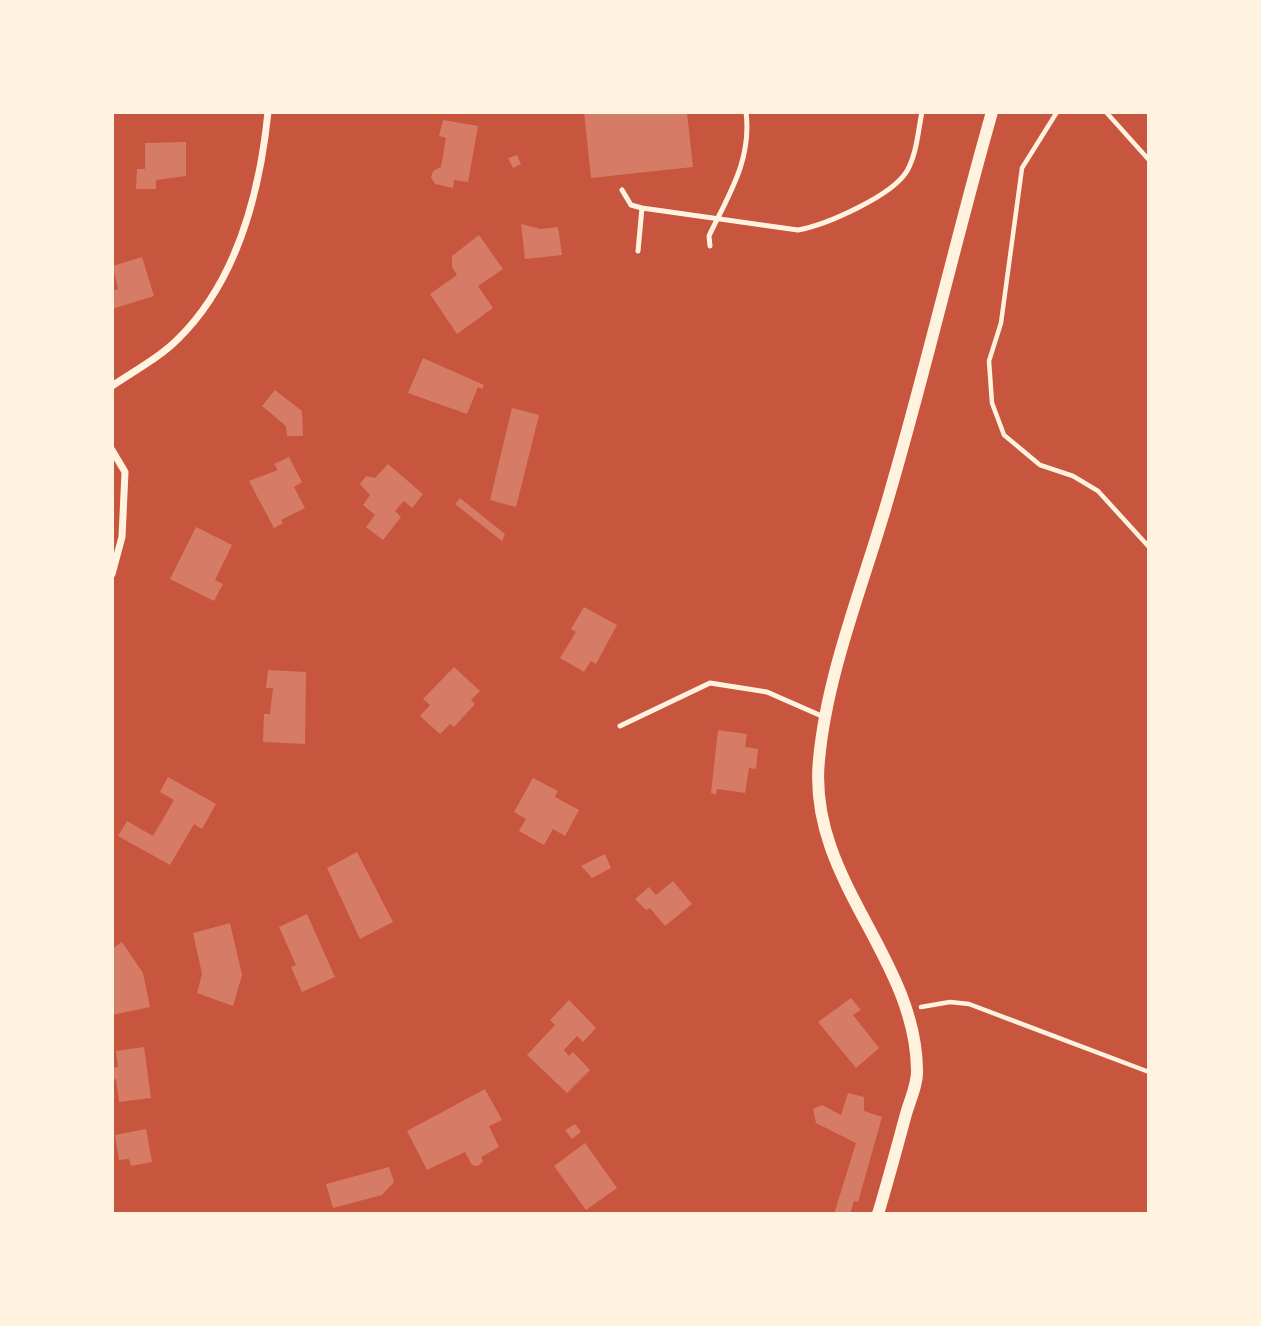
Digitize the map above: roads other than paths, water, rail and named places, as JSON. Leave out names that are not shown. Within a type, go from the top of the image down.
[{"type":"street","points":[[112,386],[177,340],[198,317],[225,274],[263,164],[268,112]]},
{"type":"street","points":[[878,1214],[918,1073],[914,1036],[902,991],[850,898],[819,816],[818,760],[830,693],[927,365],[964,211],[992,112]]},
{"type":"street","points":[[112,450],[125,472],[122,537],[112,575]]},
{"type":"lane","points":[[710,246],[709,236],[742,170],[747,150],[746,112]]},
{"type":"lane","points":[[622,190],[631,205],[642,208],[798,230],[817,227],[894,187],[907,171],[915,153],[922,112]]},
{"type":"lane","points":[[638,251],[642,208]]},
{"type":"lane","points":[[620,726],[710,682],[767,692],[827,718]]}]
